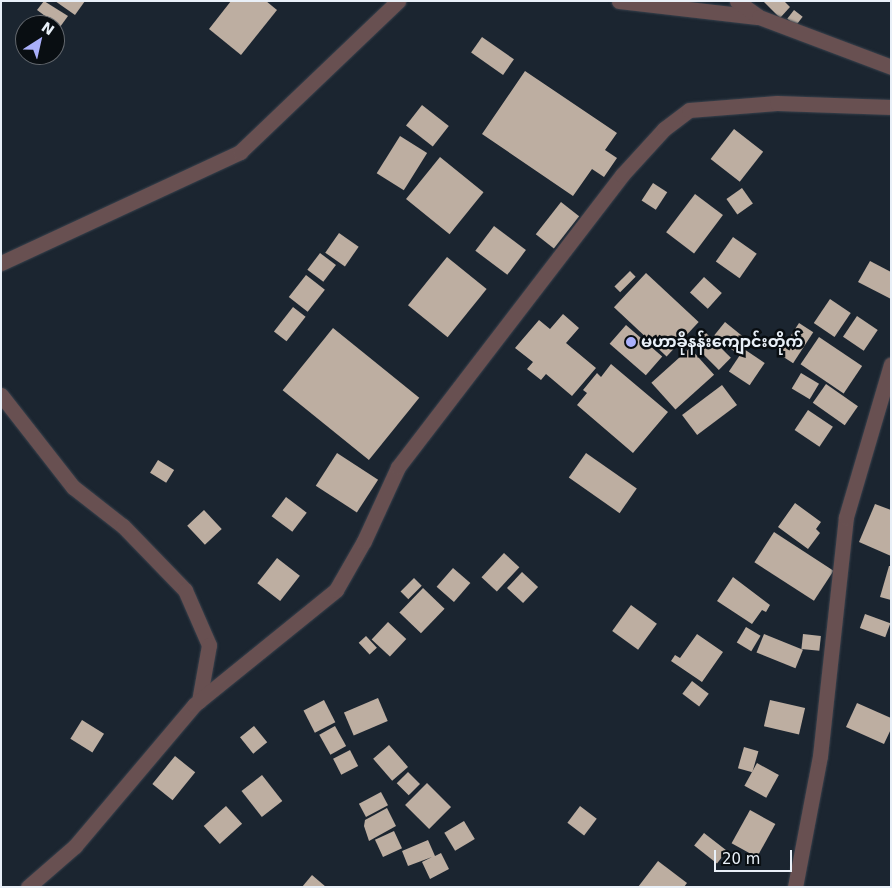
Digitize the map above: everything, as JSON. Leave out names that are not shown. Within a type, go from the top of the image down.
[{"type":"street","points":[[1,263],[240,152],[398,1]]},
{"type":"street","points":[[619,1],[759,17],[891,67]]},
{"type":"street","points":[[737,1],[759,17]]},
{"type":"street","points":[[28,887],[75,846],[199,701],[336,590],[364,541],[398,467],[622,175],[664,129],[689,110],[777,103],[891,107]]},
{"type":"street","points":[[795,887],[820,756],[846,517],[891,364]]},
{"type":"street","points":[[1,395],[73,487],[122,526],[186,590],[209,645],[199,701]]},
{"type":"building","points":[[44,1],[68,16],[65,20],[65,15],[44,15],[37,10]]},
{"type":"building","points":[[55,1],[85,1],[75,15]]},
{"type":"building","points":[[231,1],[266,1],[277,10],[241,55],[209,29]]},
{"type":"building","points":[[763,1],[784,1],[790,7],[780,18]]},
{"type":"building","points":[[794,10],[803,17],[796,25],[787,19]]},
{"type":"building","points":[[482,37],[514,59],[503,75],[471,53]]},
{"type":"building","points":[[525,71],[617,133],[605,150],[617,158],[604,177],[592,169],[573,196],[482,134]]},
{"type":"building","points":[[422,105],[449,126],[433,146],[406,125]]},
{"type":"building","points":[[734,129],[763,152],[740,182],[711,159]]},
{"type":"building","points":[[400,136],[427,153],[404,190],[377,173]]},
{"type":"building","points":[[440,157],[484,192],[450,234],[406,199]]},
{"type":"building","points":[[653,183],[667,192],[656,210],[642,201]]},
{"type":"building","points":[[742,188],[753,204],[737,214],[726,199]]},
{"type":"building","points":[[695,194],[723,215],[694,253],[666,232]]},
{"type":"building","points":[[561,202],[579,216],[554,248],[536,234]]},
{"type":"building","points":[[494,226],[526,250],[507,275],[475,251]]},
{"type":"building","points":[[339,233],[359,247],[345,266],[325,253]]},
{"type":"building","points":[[733,237],[757,254],[740,278],[716,262]]},
{"type":"building","points":[[320,253],[336,265],[323,282],[307,270]]},
{"type":"building","points":[[447,257],[487,289],[448,337],[408,305]]},
{"type":"building","points":[[870,261],[891,272],[891,299],[858,282]]},
{"type":"building","points":[[630,271],[636,277],[620,292],[614,287]]},
{"type":"building","points":[[646,273],[699,322],[667,356],[614,307]]},
{"type":"building","points":[[306,275],[325,290],[308,312],[289,297]]},
{"type":"building","points":[[704,277],[722,293],[708,309],[690,293]]},
{"type":"building","points":[[830,299],[851,313],[835,337],[814,323]]},
{"type":"building","points":[[293,307],[306,317],[287,341],[274,331]]},
{"type":"building","points":[[563,314],[579,328],[566,343],[596,368],[572,396],[546,374],[541,380],[527,369],[533,362],[515,348],[539,320],[550,329]]},
{"type":"building","points":[[857,316],[878,330],[864,351],[843,337]]},
{"type":"building","points":[[725,322],[746,339],[735,352],[714,335]]},
{"type":"building","points":[[799,323],[813,332],[793,363],[779,354]]},
{"type":"building","points":[[626,325],[662,356],[646,375],[610,344]]},
{"type":"building","points":[[333,328],[419,398],[369,460],[283,390]]},
{"type":"building","points":[[704,331],[731,358],[719,370],[692,343]]},
{"type":"building","points":[[819,337],[862,366],[844,393],[801,364]]},
{"type":"building","points":[[690,348],[714,375],[675,410],[651,383]]},
{"type":"building","points":[[744,349],[765,363],[750,385],[729,371]]},
{"type":"building","points":[[611,364],[668,412],[633,453],[577,405],[587,393],[583,390],[597,373],[601,377]]},
{"type":"building","points":[[801,373],[819,384],[810,399],[792,388]]},
{"type":"building","points":[[826,384],[858,406],[845,425],[813,403]]},
{"type":"building","points":[[722,385],[737,405],[697,435],[682,415]]},
{"type":"building","points":[[808,410],[833,427],[819,447],[795,430]]},
{"type":"building","points":[[337,453],[378,480],[357,512],[316,486]]},
{"type":"building","points":[[586,453],[637,489],[620,513],[569,478]]},
{"type":"building","points":[[158,460],[174,470],[166,483],[150,473]]},
{"type":"building","points":[[286,497],[307,513],[292,532],[272,516]]},
{"type":"building","points":[[795,503],[821,522],[816,529],[820,533],[808,549],[778,527]]},
{"type":"building","points":[[875,504],[891,510],[891,556],[859,542]]},
{"type":"building","points":[[204,510],[222,529],[205,545],[187,526]]},
{"type":"building","points":[[774,532],[834,571],[814,601],[754,562]]},
{"type":"building","points":[[504,553],[519,567],[497,591],[481,577]]},
{"type":"building","points":[[277,558],[300,576],[280,601],[257,583]]},
{"type":"building","points":[[889,566],[891,566],[891,600],[880,597]]},
{"type":"building","points":[[453,568],[470,583],[454,602],[437,587]]},
{"type":"building","points":[[522,572],[538,587],[523,603],[507,588]]},
{"type":"building","points":[[733,577],[770,605],[766,612],[762,610],[752,624],[717,601]]},
{"type":"building","points":[[414,578],[422,586],[408,599],[401,591]]},
{"type":"building","points":[[423,588],[445,609],[421,633],[399,612]]},
{"type":"building","points":[[631,605],[657,624],[638,650],[612,631]]},
{"type":"building","points":[[865,614],[890,623],[885,637],[860,628]]},
{"type":"building","points":[[388,622],[406,639],[390,657],[372,640]]},
{"type":"building","points":[[746,627],[761,636],[751,651],[737,642]]},
{"type":"building","points":[[697,634],[723,652],[702,682],[671,661],[675,655],[680,658]]},
{"type":"building","points":[[764,634],[803,650],[795,668],[757,653]]},
{"type":"building","points":[[803,634],[821,636],[819,651],[801,649]]},
{"type":"building","points":[[366,636],[377,648],[370,655],[359,643]]},
{"type":"building","points":[[692,681],[709,694],[699,706],[682,694]]},
{"type":"building","points":[[378,698],[388,721],[354,735],[344,712]]},
{"type":"building","points":[[324,700],[335,722],[315,733],[304,710]]},
{"type":"building","points":[[770,700],[805,708],[799,734],[764,726]]},
{"type":"building","points":[[857,703],[891,718],[891,729],[884,744],[846,727]]},
{"type":"building","points":[[82,720],[104,734],[92,752],[70,739]]},
{"type":"building","points":[[254,726],[267,742],[253,754],[240,737]]},
{"type":"building","points":[[335,726],[346,746],[330,755],[319,735]]},
{"type":"building","points":[[389,745],[408,767],[392,781],[373,759]]},
{"type":"building","points":[[744,747],[758,751],[752,772],[738,768]]},
{"type":"building","points":[[350,750],[358,766],[341,775],[333,759]]},
{"type":"building","points":[[175,756],[195,772],[173,800],[152,784]]},
{"type":"building","points":[[757,763],[779,775],[766,798],[744,786]]},
{"type":"building","points":[[408,772],[420,784],[409,795],[397,783]]},
{"type":"building","points":[[262,775],[282,801],[262,817],[242,791]]},
{"type":"building","points":[[427,783],[451,807],[429,829],[405,805]]},
{"type":"building","points":[[381,792],[388,805],[366,817],[359,804]]},
{"type":"building","points":[[226,806],[242,824],[220,844],[204,826]]},
{"type":"building","points":[[580,806],[597,819],[584,835],[567,823]]},
{"type":"building","points":[[387,808],[396,826],[369,841],[364,826],[365,820]]},
{"type":"building","points":[[750,810],[775,824],[757,857],[732,843]]},
{"type":"building","points":[[464,821],[475,839],[455,851],[444,833]]},
{"type":"building","points":[[394,831],[402,848],[383,857],[375,840]]},
{"type":"building","points":[[704,833],[727,851],[717,863],[694,846]]},
{"type":"building","points":[[428,840],[435,856],[441,853],[449,869],[430,879],[422,862],[432,857],[408,866],[402,851]]},
{"type":"building","points":[[658,861],[687,883],[684,887],[638,887]]},
{"type":"building","points":[[312,875],[326,887],[302,887]]},
{"type":"place","name":"မဟာခိုနန်းကျောင်းတိုက်","points":[[631,342]]}]
